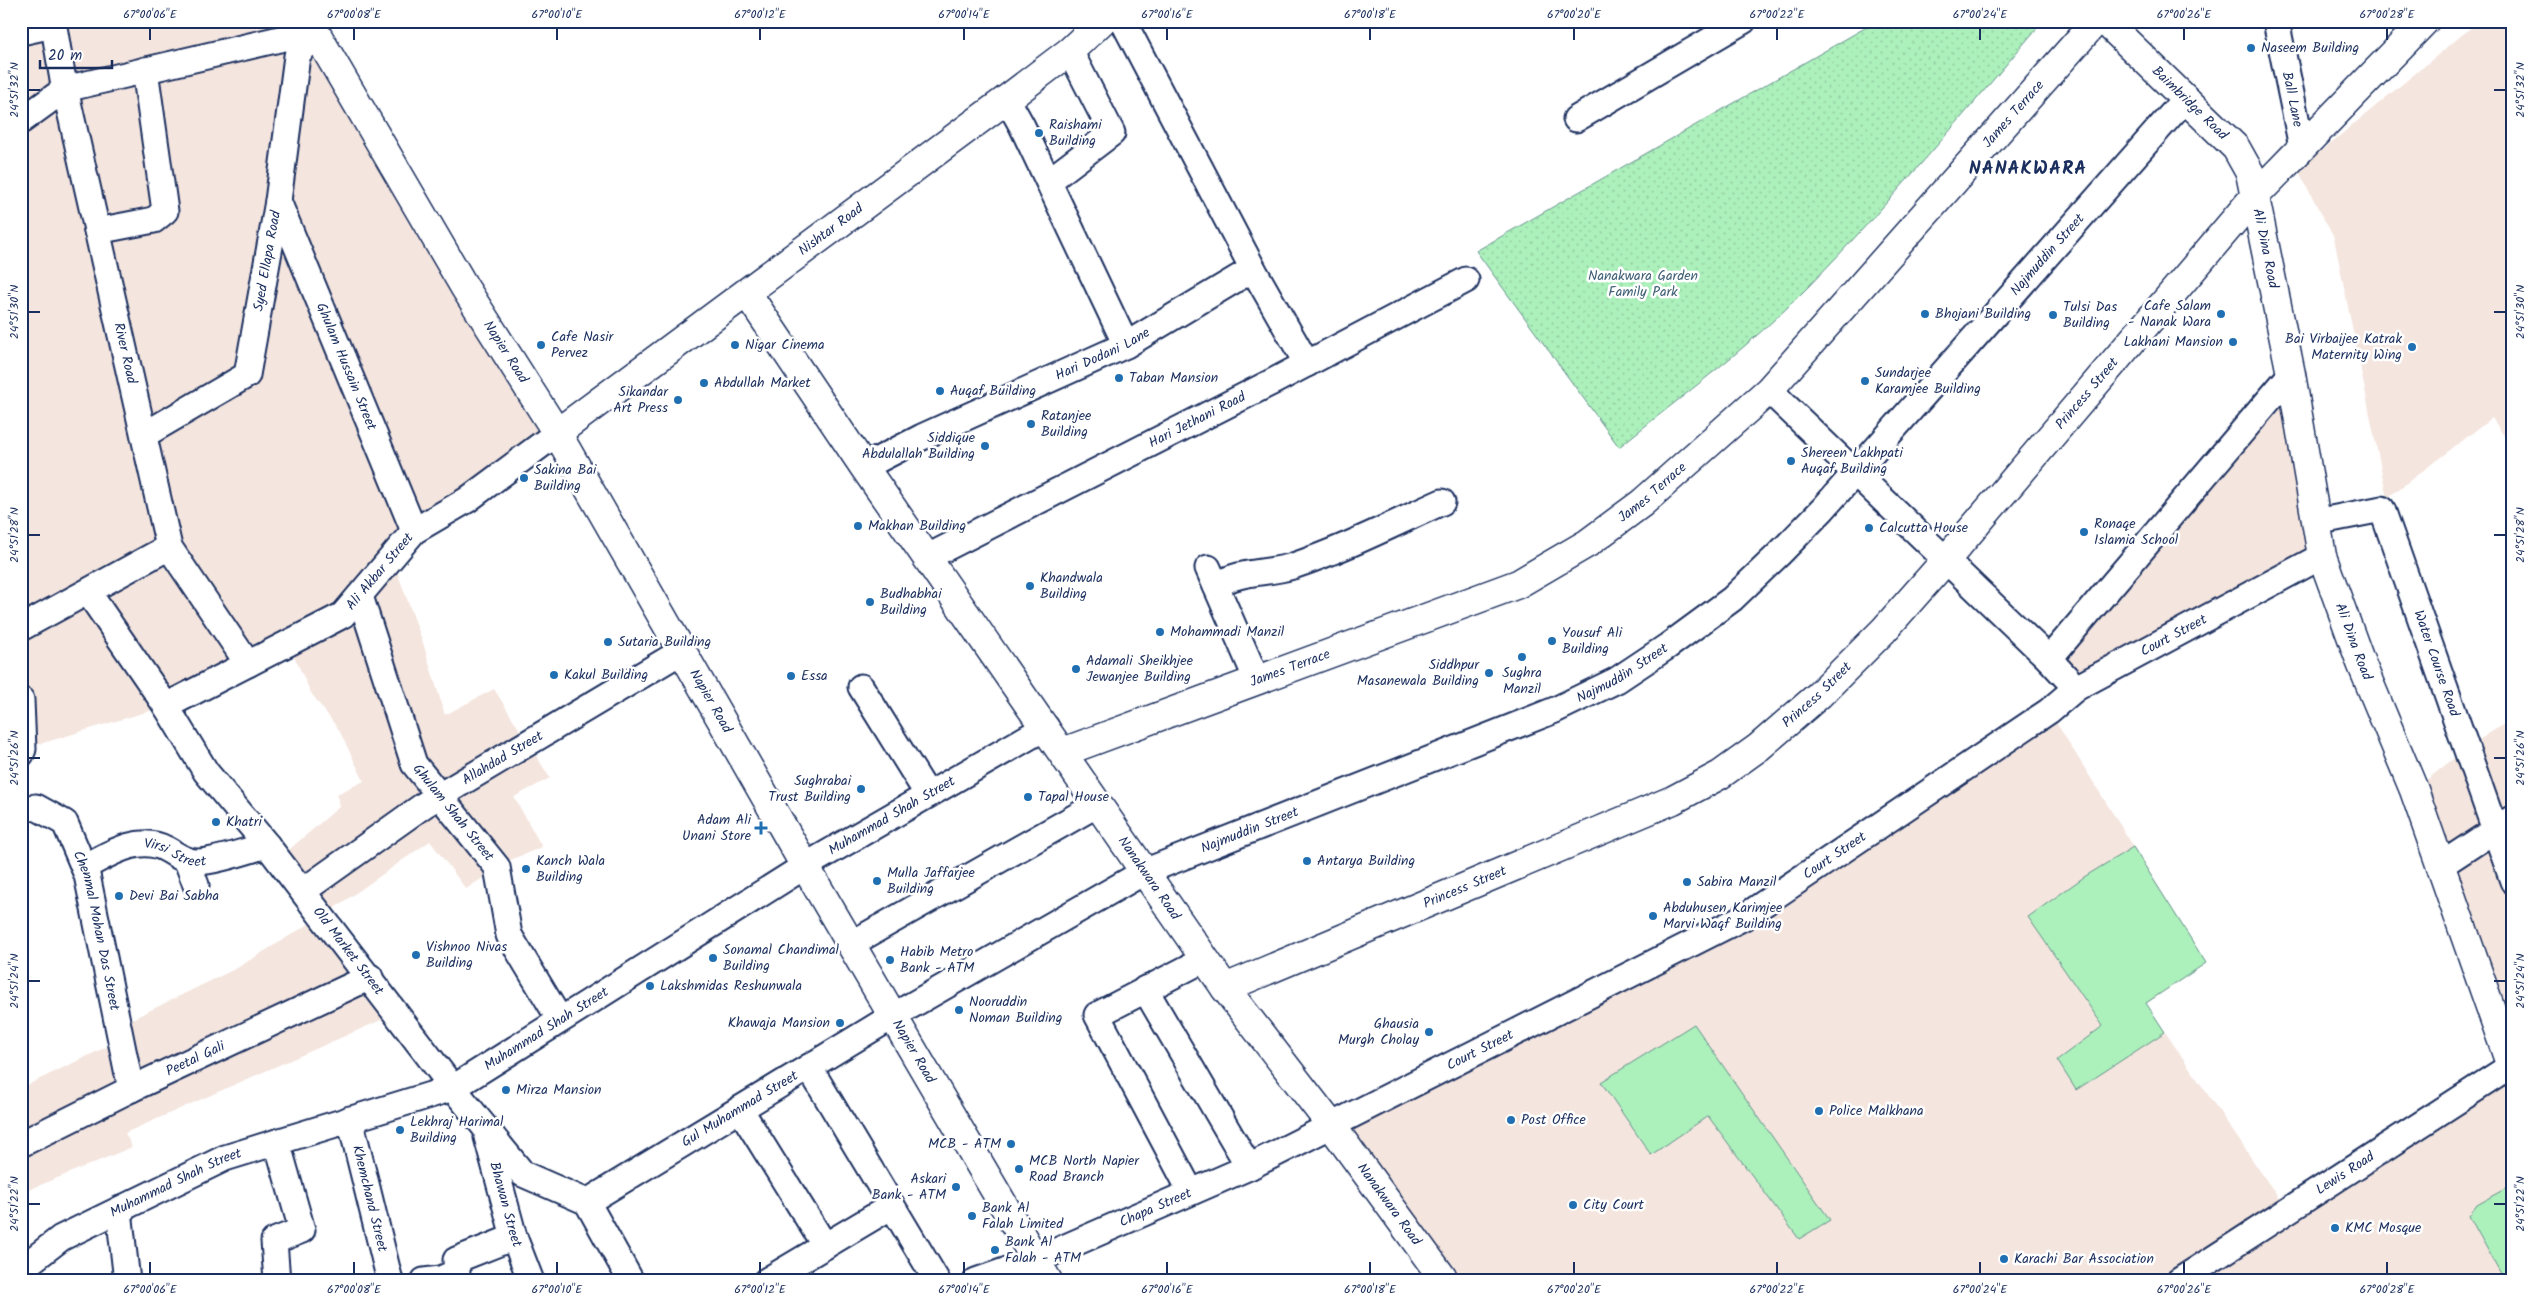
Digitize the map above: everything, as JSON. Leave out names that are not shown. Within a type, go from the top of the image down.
[{"type":"street","name":"Nishtar Road","points":[[557,433],[1007,99],[1070,51],[1102,21]]},
{"type":"street","points":[[1123,21],[1253,269],[1307,364]]},
{"type":"street","points":[[1576,119],[1743,21]]},
{"type":"street","name":"James Terrace","points":[[1063,752],[1518,584],[1556,564],[1588,543],[1642,503],[1769,390],[2096,21]]},
{"type":"street","name":"Baimbridge Road","points":[[2105,21],[2236,148],[2250,173],[2255,196]]},
{"type":"street","name":"Ball Lane","points":[[2276,21],[2302,147]]},
{"type":"street","name":"Princess Street","points":[[1225,988],[1673,800],[1720,775],[1759,747],[1820,694],[1884,630],[1945,561],[2255,196],[2424,21]]},
{"type":"street","points":[[21,32],[53,23]]},
{"type":"street","name":"River Road","points":[[53,23],[65,89],[169,547],[248,664]]},
{"type":"street","points":[[21,121],[65,89],[145,70],[313,25]]},
{"type":"street","name":"Syed Ellapa Road","points":[[144,435],[247,375],[278,201],[297,56],[313,25]]},
{"type":"street","name":"Napier Road","points":[[313,25],[465,288],[557,433],[805,866],[1042,1270]]},
{"type":"street","points":[[1049,181],[1112,133],[1070,51]]},
{"type":"street","points":[[97,231],[154,220],[165,212],[145,70]]},
{"type":"street","points":[[1007,99],[1049,181],[1126,346]]},
{"type":"street","name":"Najmuddin Street","points":[[893,1016],[1144,872],[1555,710],[1617,680],[1668,646],[1732,599],[1823,509],[2185,99]]},
{"type":"street","name":"Ali Dina Road","points":[[2255,196],[2290,374],[2322,556],[2441,865],[2512,1069]]},
{"type":"street","name":"Ghulam Hussain Street","points":[[278,201],[414,531]]},
{"type":"street","name":"Hari Dodani Lane","points":[[864,467],[922,437],[1126,346],[1253,269]]},
{"type":"street","name":"Hari Jethani Road","points":[[928,557],[1307,364],[1466,280]]},
{"type":"street","name":"Nanakwara Road","points":[[747,292],[864,467],[1046,727],[1225,988],[1331,1125],[1445,1281]]},
{"type":"street","points":[[2049,659],[2290,374]]},
{"type":"street","points":[[1769,390],[2049,659],[2076,688]]},
{"type":"street","name":"Ali Akbar Street","points":[[166,706],[343,616],[414,531],[467,500],[557,433]]},
{"type":"street","points":[[1257,680],[1212,577],[1229,577],[1291,566],[1337,549],[1442,502]]},
{"type":"street","name":"Water Course Road","points":[[2316,522],[2382,509],[2503,824],[2513,881]]},
{"type":"street","points":[[21,628],[169,547]]},
{"type":"street","name":"Court Street","points":[[1331,1125],[1744,917],[2049,711],[2076,688],[2322,556]]},
{"type":"street","name":"Old Market Street","points":[[88,592],[166,706],[206,772],[268,845],[485,1128],[523,1174],[587,1202]]},
{"type":"street","name":"Ghulam Shah Street","points":[[360,596],[414,764],[497,867],[509,935],[560,1020]]},
{"type":"street","name":"Allahdad Street","points":[[303,891],[424,805],[440,798],[682,651]]},
{"type":"street","points":[[861,687],[928,795]]},
{"type":"street","points":[[21,700],[23,709],[21,754]]},
{"type":"street","name":"Muhammad Shah Street","points":[[21,1270],[61,1238],[225,1158],[350,1118],[453,1088],[805,866],[1046,727]]},
{"type":"street","points":[[851,944],[1098,804]]},
{"type":"street","name":"Chenmal Mohan Das Street","points":[[21,809],[36,807],[65,823],[84,867],[131,1089]]},
{"type":"street","points":[[2441,865],[2503,824]]},
{"type":"street","name":"Virsi Street","points":[[84,867],[130,844],[154,844],[187,861],[199,862],[268,845]]},
{"type":"street","points":[[187,861],[196,885]]},
{"type":"street","points":[[1191,1192],[1097,1015],[1205,959]]},
{"type":"street","name":"Peetal Gali","points":[[21,1144],[131,1089],[370,977]]},
{"type":"street","points":[[1145,989],[1249,1167]]},
{"type":"street","name":"Gul Muhammad Street","points":[[587,1202],[893,1016]]},
{"type":"street","points":[[809,1067],[937,1281]]},
{"type":"street","name":"Lewis Road","points":[[2178,1281],[2512,1069]]},
{"type":"street","points":[[740,1109],[825,1246]]},
{"type":"street","name":"Khemchand Street","points":[[350,1118],[390,1281]]},
{"type":"street","name":"Chapa Street","points":[[976,1281],[1042,1270],[1191,1192],[1249,1167],[1331,1125]]},
{"type":"street","name":"Bhawan Street","points":[[485,1128],[514,1237],[530,1281]]},
{"type":"street","points":[[271,1280],[274,1240],[302,1230],[277,1142]]},
{"type":"street","points":[[587,1202],[631,1281]]},
{"type":"street","points":[[766,1281],[892,1206]]},
{"type":"street","points":[[119,1211],[128,1281]]},
{"type":"street","points":[[424,1281],[441,1279],[457,1272],[456,1260],[514,1237]]},
{"type":"shaded area","points":[[21,21],[309,21],[550,424],[392,558],[423,643],[445,715],[494,689],[550,778],[514,797],[542,847],[510,860],[466,889],[430,841],[323,916],[397,1013],[125,1133],[132,1147],[21,1193],[21,1088],[121,1040],[118,1026],[237,968],[322,916],[277,860],[339,807],[337,794],[364,781],[339,730],[311,693],[288,643],[166,706],[23,749],[21,754]]},
{"type":"shaded area","points":[[2479,21],[2513,21],[2513,449],[2492,418],[2387,498],[2334,238],[2298,170]]},
{"type":"shaded area","points":[[2291,374],[2322,556],[2076,688],[2049,659]]},
{"type":"shaded area","points":[[2049,711],[2206,963],[2146,1004],[2286,1209],[2513,1080],[2513,1281],[1429,1281],[1325,1130],[1744,917]]},
{"type":"shaded area","points":[[2513,718],[2513,1047],[2414,790],[2468,747]]},
{"type":"green space","name":"Nanakwara Garden Family Park","points":[[1877,21],[2043,21],[1898,190],[1807,288],[1739,351],[1619,447],[1476,251]]},
{"type":"green space","points":[[2133,847],[2206,963],[2146,1003],[2165,1032],[2076,1090],[2057,1060],[2103,1026],[2028,917],[2084,877]]},
{"type":"green space","points":[[1694,1024],[1830,1220],[1799,1239],[1708,1116],[1651,1155],[1601,1082]]},
{"type":"green space","points":[[2513,1185],[2513,1281],[2505,1281],[2469,1216],[2477,1205]]},
{"type":"place","name":"Naseem Building","points":[[2251,48]]},
{"type":"place","name":"Raishami Building","points":[[1039,133]]},
{"type":"place","name":"Bhojani Building","points":[[1925,314]]},
{"type":"place","name":"Cafe Salam - Nanak Wara","points":[[2221,314]]},
{"type":"place","name":"Tulsi Das Building","points":[[2053,315]]},
{"type":"place","name":"Lakhani Mansion","points":[[2233,342]]},
{"type":"place","name":"Cafe Nasir Pervez","points":[[541,345]]},
{"type":"place","name":"Nigar Cinema","points":[[735,345]]},
{"type":"place","name":"Bai Virbaijee Katrak Maternity Wing","points":[[2412,347]]},
{"type":"place","name":"Taban Mansion","points":[[1119,378]]},
{"type":"place","name":"Sundarjee Karamjee Building","points":[[1865,381]]},
{"type":"place","name":"Abdullah Market","points":[[704,383]]},
{"type":"place","name":"Auqaf Building","points":[[940,391]]},
{"type":"place","name":"Sikandar Art Press","points":[[678,400]]},
{"type":"place","name":"Ratanjee Building","points":[[1031,424]]},
{"type":"place","name":"Siddique Abdulallah Building","points":[[985,446]]},
{"type":"place","name":"Shereen Lakhpati Auqaf Building","points":[[1791,461]]},
{"type":"place","name":"Sakina Bai Building","points":[[524,478]]},
{"type":"place","name":"Makhan Building","points":[[858,526]]},
{"type":"place","name":"Calcutta House","points":[[1869,528]]},
{"type":"place","name":"Ronaqe Islamia School","points":[[2084,532]]},
{"type":"place","name":"Khandwala Building","points":[[1030,586]]},
{"type":"place","name":"Budhabhai Building","points":[[870,602]]},
{"type":"place","name":"Mohammadi Manzil","points":[[1160,632]]},
{"type":"place","name":"Yousuf Ali Building","points":[[1552,641]]},
{"type":"place","name":"Sutaria Building","points":[[608,642]]},
{"type":"place","name":"Sughra Manzil","points":[[1522,657]]},
{"type":"place","name":"Adamali Sheikhjee Jewanjee Building","points":[[1076,669]]},
{"type":"place","name":"Siddhpur Masanewala Building","points":[[1489,673]]},
{"type":"place","name":"Kakul Building","points":[[554,675]]},
{"type":"place","name":"Essa","points":[[791,676]]},
{"type":"place","name":"Sughrabai Trust Building","points":[[861,789]]},
{"type":"place","name":"Tapal House","points":[[1028,797]]},
{"type":"place","name":"Khatri","points":[[216,822]]},
{"type":"place","name":"Adam Ali Unani Store","points":[[761,828]]},
{"type":"place","name":"Antarya Building","points":[[1307,861]]},
{"type":"place","name":"Kanch Wala Building","points":[[526,869]]},
{"type":"place","name":"Mulla Jaffarjee Building","points":[[877,881]]},
{"type":"place","name":"Sabira Manzil","points":[[1687,882]]},
{"type":"place","name":"Devi Bai Sabha","points":[[119,896]]},
{"type":"place","name":"Abduhusen Karimjee Marvi Waqf Building","points":[[1653,916]]},
{"type":"place","name":"Vishnoo Nivas Building","points":[[416,955]]},
{"type":"place","name":"Sonamal Chandimal Building","points":[[713,958]]},
{"type":"place","name":"Habib Metro Bank - ATM","points":[[890,960]]},
{"type":"place","name":"Lakshmidas Reshunwala","points":[[650,986]]},
{"type":"place","name":"Nooruddin Noman Building","points":[[959,1010]]},
{"type":"place","name":"Khawaja Mansion","points":[[840,1023]]},
{"type":"place","name":"Ghausia Murgh Cholay","points":[[1429,1032]]},
{"type":"place","name":"Mirza Mansion","points":[[506,1090]]},
{"type":"place","name":"Police Malkhana","points":[[1819,1111]]},
{"type":"place","name":"Post Office","points":[[1511,1120]]},
{"type":"place","name":"Lekhraj Harimal Building","points":[[400,1130]]},
{"type":"place","name":"MCB - ATM","points":[[1011,1144]]},
{"type":"place","name":"MCB North Napier Road Branch","points":[[1019,1169]]},
{"type":"place","name":"Askari Bank - ATM","points":[[956,1187]]},
{"type":"place","name":"City Court","points":[[1573,1205]]},
{"type":"place","name":"Bank Al Falah Limited","points":[[972,1216]]},
{"type":"place","name":"KMC Mosque","points":[[2335,1228]]},
{"type":"place","name":"Bank Al Falah - ATM","points":[[995,1250]]},
{"type":"place","name":"Karachi Bar Association","points":[[2004,1259]]},
{"type":"district","name":"NANAKWARA","points":[[2028,169]]}]
